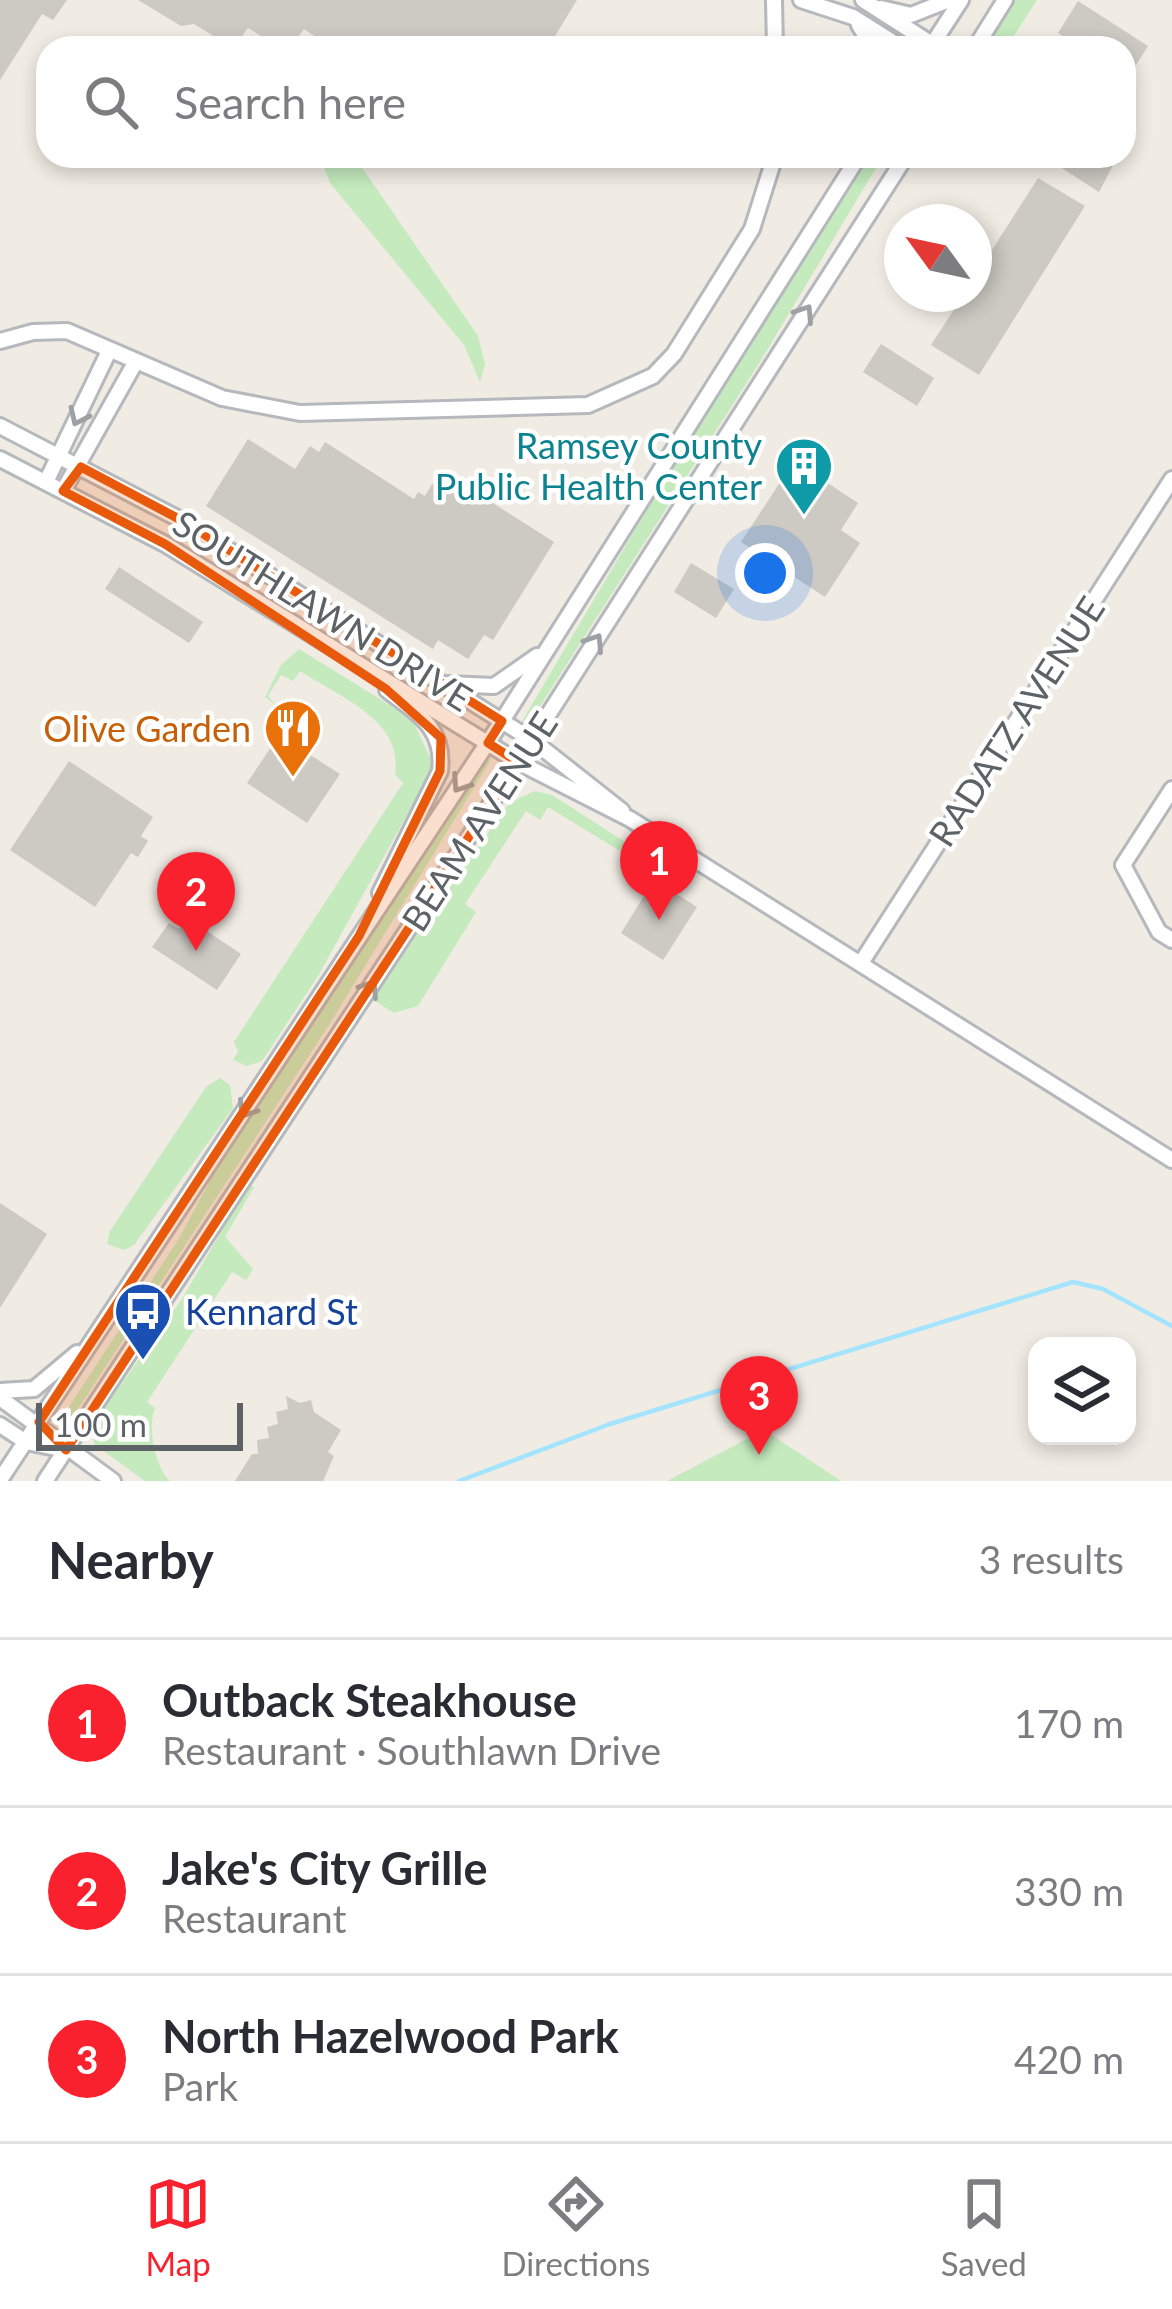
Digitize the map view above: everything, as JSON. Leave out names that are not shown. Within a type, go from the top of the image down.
[{"type":"street","points":[[775,36],[774,0],[788,0]]},
{"type":"street","points":[[801,0],[853,17],[883,36]]},
{"type":"street","points":[[867,3],[911,15],[949,0]]},
{"type":"street","points":[[940,36],[961,0]]},
{"type":"street","points":[[982,36],[1005,0]]},
{"type":"street","points":[[867,3],[917,36]]},
{"type":"street","points":[[853,17],[865,36]]},
{"type":"street","points":[[0,341],[33,332],[67,332],[222,398],[299,413],[588,405],[653,376],[674,354],[752,229],[771,168]]},
{"type":"street","name":"BEAM AVENUE","points":[[0,1480],[502,721],[851,168]]},
{"type":"street","name":"BEAM AVENUE","points":[[45,1481],[518,762],[898,168]]},
{"type":"street","points":[[46,482],[109,351]]},
{"type":"street","points":[[63,490],[81,467],[135,363]]},
{"type":"street","name":"SOUTHLAWN DRIVE","points":[[0,426],[181,520],[532,740],[630,819]]},
{"type":"street","name":"SOUTHLAWN DRIVE","points":[[0,459],[165,544],[518,762],[630,819],[1172,1160]]},
{"type":"street","name":"RADATZ AVENUE","points":[[861,962],[1172,479]]},
{"type":"street","points":[[440,682],[494,686],[545,650]]},
{"type":"street","points":[[352,659],[424,718],[440,738],[442,754],[440,771],[359,937]]},
{"type":"street","points":[[1172,789],[1124,865],[1159,932],[1172,940]]},
{"type":"street","points":[[0,1395],[34,1389],[98,1333]]},
{"type":"street","points":[[0,1395],[39,1422],[66,1450],[113,1481]]},
{"type":"street","points":[[0,1425],[26,1442],[66,1450]]},
{"type":"highlighted area","points":[[81,467],[181,520],[502,721],[488,743],[518,762],[66,1450],[39,1422],[359,936],[440,771],[441,738],[386,689],[165,544],[63,491]]},
{"type":"green space","points":[[1014,0],[1037,0],[1014,36],[992,36]]},
{"type":"green space","points":[[324,168],[362,168],[478,336],[485,364],[480,382],[464,345],[330,183]]},
{"type":"green space","points":[[863,168],[876,168],[760,362],[535,714],[521,723],[687,442]]},
{"type":"green space","points":[[299,649],[412,719],[434,766],[318,976],[262,1061],[247,1066],[233,1060],[238,1051],[234,1042],[403,783],[395,774],[389,739],[350,701],[300,671],[293,681],[281,675],[268,696],[276,705],[265,697],[281,665]]},
{"type":"green space","points":[[492,758],[329,1025],[82,1403],[71,1417],[64,1414],[178,1240],[232,1140],[479,766]]},
{"type":"green space","points":[[535,791],[552,795],[633,847],[634,870],[633,859],[548,807],[540,820],[526,811],[465,904],[476,912],[418,1006],[394,1013],[372,999],[509,803]]},
{"type":"green space","points":[[220,1078],[230,1085],[233,1108],[134,1245],[124,1250],[107,1244],[110,1231],[206,1087]]},
{"type":"green space","points":[[249,1184],[254,1187],[225,1237],[253,1269],[246,1280],[232,1272],[147,1402],[155,1408],[152,1436],[170,1481],[145,1481],[94,1444],[93,1424],[182,1299]]},
{"type":"green space","points":[[764,1430],[841,1481],[667,1481]]},
{"type":"building","points":[[0,0],[67,0],[53,20],[42,14],[0,80]]},
{"type":"building","points":[[138,0],[577,0],[555,36],[314,36],[304,29],[299,36],[261,36],[248,28],[242,36],[214,36],[194,24],[181,26]]},
{"type":"building","points":[[1078,1],[1132,36],[1063,36],[1058,33]]},
{"type":"building","points":[[1136,38],[1148,46],[1136,65]]},
{"type":"building","points":[[1062,168],[1112,168],[1099,192]]},
{"type":"building","points":[[1038,178],[1085,206],[979,375],[931,345],[952,312],[992,312],[992,250]]},
{"type":"building","points":[[881,344],[934,378],[917,406],[863,372]]},
{"type":"building","points":[[248,439],[295,469],[310,446],[319,452],[325,442],[414,499],[418,492],[425,496],[432,484],[444,491],[448,485],[465,495],[469,488],[554,542],[493,640],[484,635],[468,659],[438,640],[433,649],[206,506]]},
{"type":"building","name":"Ramsey County Public Health Center","points":[[794,461],[858,503],[841,530],[860,543],[825,597],[741,542]]},
{"type":"building","points":[[691,563],[734,589],[716,618],[674,592]]},
{"type":"building","points":[[119,567],[203,622],[189,643],[105,589]]},
{"type":"building","name":"Olive Garden","points":[[279,735],[340,774],[307,823],[247,783]]},
{"type":"building","points":[[69,761],[153,817],[141,836],[148,841],[138,857],[131,853],[95,907],[10,850]]},
{"type":"building","points":[[654,880],[697,907],[663,960],[621,933]]},
{"type":"building","points":[[186,917],[241,954],[217,990],[152,947],[169,923],[179,929]]},
{"type":"building","points":[[0,1203],[47,1234],[0,1308]]},
{"type":"building","points":[[286,1396],[300,1403],[311,1400],[314,1412],[341,1430],[328,1452],[334,1456],[323,1481],[235,1481],[252,1454],[258,1454],[257,1440],[269,1438],[267,1427],[278,1424],[276,1412],[288,1409]]},
{"type":"waterway","points":[[459,1481],[610,1424],[1073,1282],[1103,1289],[1172,1326]]},
{"type":"place","name":"Ramsey County Public Health Center","points":[[804,517]]},
{"type":"place","name":"Olive Garden","points":[[293,779]]},
{"type":"place","name":"Outback Steakhouse","points":[[659,920]]},
{"type":"place","name":"Jake's City Grille","points":[[196,951]]},
{"type":"place","name":"Kennard St","points":[[143,1362]]},
{"type":"place","name":"North Hazelwood Park","points":[[759,1455]]}]
